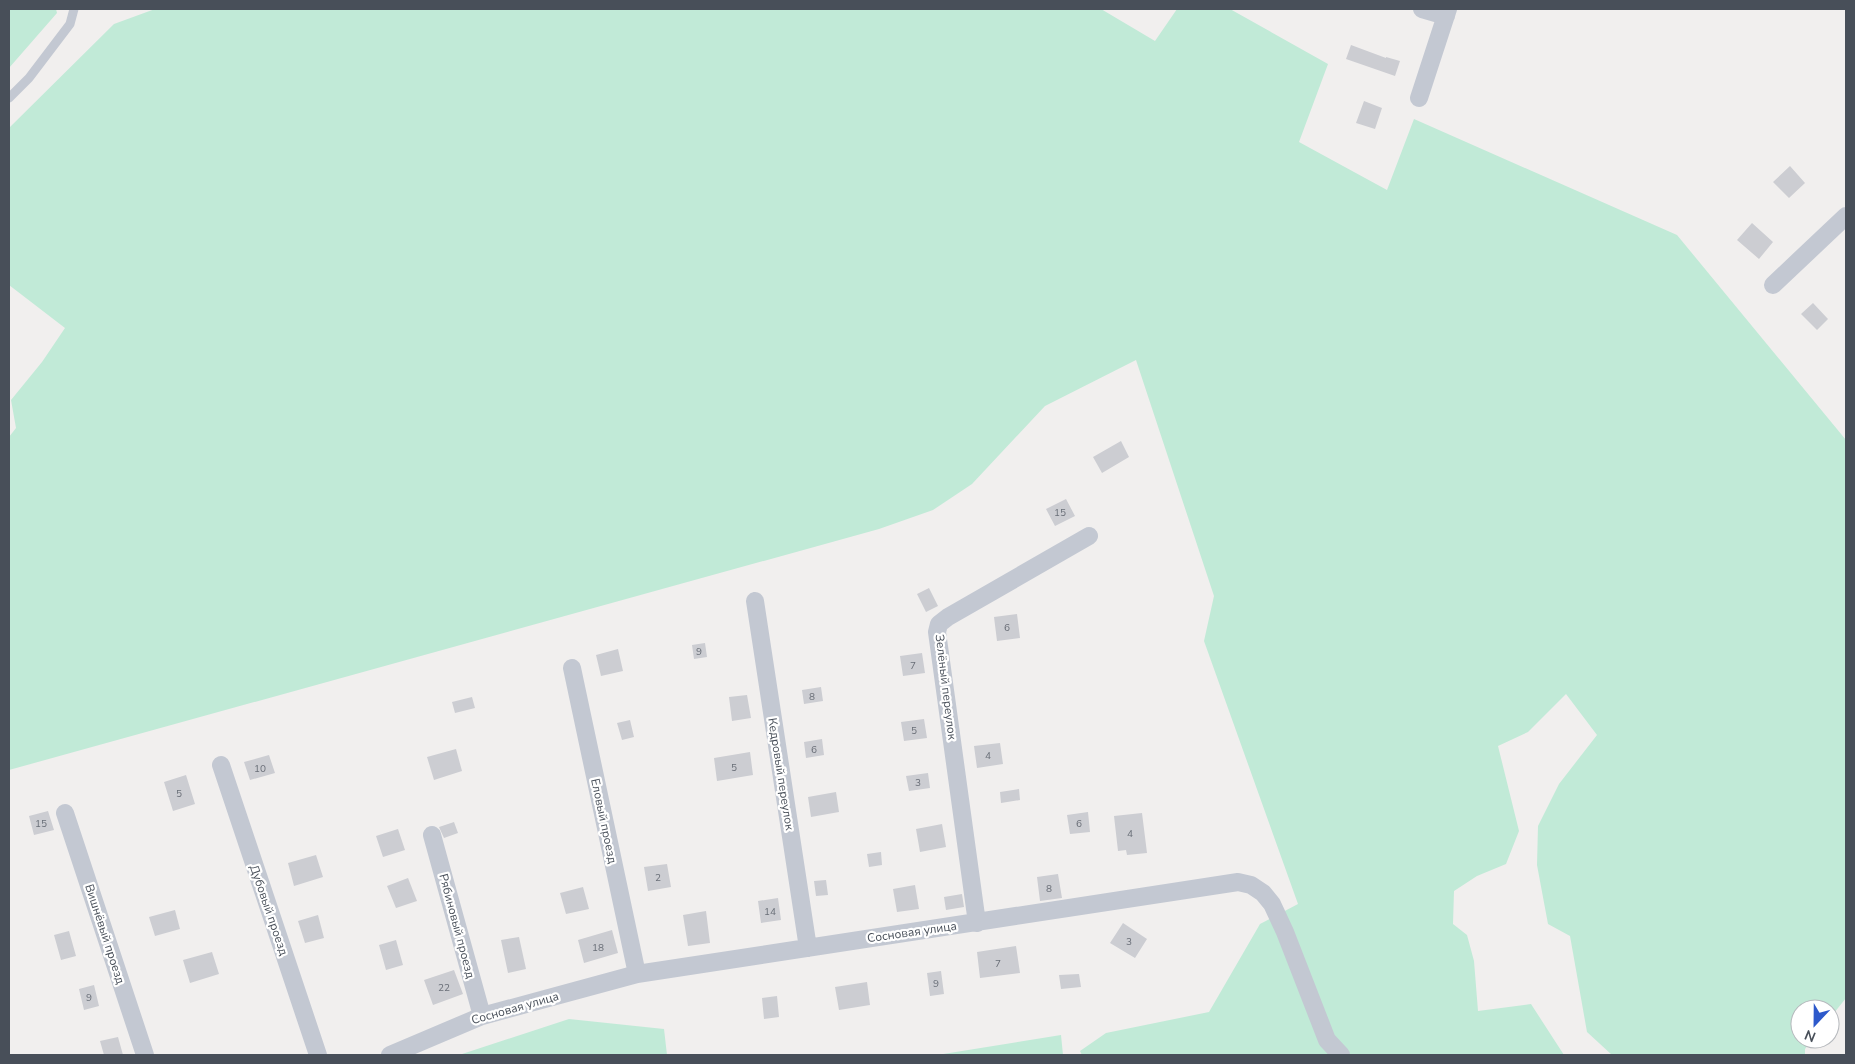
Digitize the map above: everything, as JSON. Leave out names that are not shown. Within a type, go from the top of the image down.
[{"type":"street","points":[[1419,98],[1447,12],[1422,9]]},
{"type":"street","points":[[1773,285],[1846,216]]},
{"type":"street","name":"Зелёный переулок","points":[[977,923],[938,632],[939,624],[1089,536]]},
{"type":"street","name":"Кедровый переулок","points":[[755,601],[808,948]]},
{"type":"street","name":"Еловый проезд","points":[[572,668],[637,974]]},
{"type":"street","name":"Дубовый проезд","points":[[221,765],[318,1055]]},
{"type":"street","name":"Вишнёвый проезд","points":[[65,813],[145,1055]]},
{"type":"street","name":"Рябиновый проезд","points":[[432,836],[482,1016]]},
{"type":"street","name":"Сосновая улица","points":[[390,1055],[482,1016],[637,974],[1238,882],[1251,885],[1263,892],[1272,904],[1285,932],[1327,1040],[1341,1055]]},
{"type":"lane","points":[[9,98],[30,78],[70,24],[74,9]]},
{"type":"green space","points":[[9,9],[56,9],[57,13],[9,68]]},
{"type":"green space","points":[[155,9],[1101,9],[1155,41],[1177,9],[1230,9],[1328,64],[1299,142],[1387,190],[1414,119],[1677,235],[1846,440],[1846,998],[1840,1006],[1840,999],[1790,999],[1790,1049],[1805,1049],[1805,1055],[1612,1055],[1587,1032],[1570,936],[1548,924],[1537,865],[1538,826],[1559,784],[1597,735],[1566,694],[1528,732],[1498,746],[1519,831],[1506,864],[1477,876],[1454,891],[1453,924],[1467,935],[1474,961],[1478,1011],[1531,1004],[1564,1055],[1082,1055],[1080,1051],[1106,1033],[1209,1012],[1260,924],[1298,904],[1204,641],[1214,596],[1136,360],[1045,406],[972,484],[933,510],[879,529],[9,770],[9,437],[16,428],[11,400],[42,362],[65,328],[9,285],[9,128],[114,24]]},
{"type":"green space","points":[[569,1019],[664,1029],[667,1055],[459,1055]]},
{"type":"green space","points":[[1061,1035],[1063,1055],[937,1055]]},
{"type":"building","points":[[1351,45],[1400,61],[1395,76],[1346,59]]},
{"type":"building","points":[[1364,101],[1382,108],[1375,129],[1356,123]]},
{"type":"building","points":[[1790,166],[1805,183],[1789,198],[1773,182]]},
{"type":"building","points":[[1752,223],[1773,242],[1759,259],[1737,240]]},
{"type":"building","points":[[1813,303],[1828,319],[1817,330],[1801,314]]},
{"type":"building","points":[[1121,441],[1129,457],[1102,473],[1093,457]]},
{"type":"building","points":[[1066,499],[1075,516],[1055,526],[1046,509]]},
{"type":"building","points":[[929,588],[938,606],[926,612],[917,594]]},
{"type":"building","points":[[1017,614],[1020,638],[997,641],[994,617]]},
{"type":"building","points":[[705,643],[707,657],[694,659],[692,645]]},
{"type":"building","points":[[618,649],[623,671],[601,676],[596,655]]},
{"type":"building","points":[[922,653],[925,673],[903,676],[900,656]]},
{"type":"building","points":[[821,687],[823,701],[804,704],[802,690]]},
{"type":"building","points":[[747,695],[751,718],[732,721],[729,697]]},
{"type":"building","points":[[472,697],[475,708],[455,713],[452,702]]},
{"type":"building","points":[[924,719],[927,738],[904,741],[901,722]]},
{"type":"building","points":[[630,720],[634,737],[622,740],[617,723]]},
{"type":"building","points":[[822,739],[824,755],[806,758],[804,742]]},
{"type":"building","points":[[1000,743],[1003,764],[977,768],[974,746]]},
{"type":"building","points":[[456,749],[462,771],[434,780],[427,757]]},
{"type":"building","points":[[750,752],[753,775],[717,781],[714,758]]},
{"type":"building","points":[[269,755],[275,773],[250,780],[244,762]]},
{"type":"building","points":[[928,773],[930,788],[909,791],[906,776]]},
{"type":"building","points":[[186,775],[195,804],[173,811],[164,782]]},
{"type":"building","points":[[1019,789],[1020,800],[1001,803],[1000,792]]},
{"type":"building","points":[[836,792],[839,812],[811,817],[808,797]]},
{"type":"building","points":[[48,811],[54,830],[34,835],[29,816]]},
{"type":"building","points":[[1088,812],[1090,832],[1070,834],[1067,815]]},
{"type":"building","points":[[1142,813],[1147,853],[1127,855],[1126,850],[1118,851],[1114,816]]},
{"type":"building","points":[[454,822],[458,833],[444,838],[439,827]]},
{"type":"building","points":[[942,824],[946,847],[920,852],[916,829]]},
{"type":"building","points":[[398,829],[405,850],[383,857],[376,836]]},
{"type":"building","points":[[881,852],[882,865],[869,867],[867,854]]},
{"type":"building","points":[[316,855],[323,877],[294,886],[288,863]]},
{"type":"building","points":[[667,864],[671,887],[648,891],[644,867]]},
{"type":"building","points":[[1058,874],[1062,898],[1040,901],[1037,877]]},
{"type":"building","points":[[408,878],[417,901],[396,908],[387,886]]},
{"type":"building","points":[[826,880],[828,895],[816,896],[814,881]]},
{"type":"building","points":[[915,885],[919,909],[897,912],[893,889]]},
{"type":"building","points":[[583,887],[589,909],[566,914],[560,893]]},
{"type":"building","points":[[962,894],[964,907],[946,910],[944,897]]},
{"type":"building","points":[[778,898],[781,920],[761,923],[758,901]]},
{"type":"building","points":[[175,910],[180,929],[155,936],[149,917]]},
{"type":"building","points":[[706,911],[710,943],[688,946],[683,915]]},
{"type":"building","points":[[318,915],[324,938],[305,943],[298,921]]},
{"type":"building","points":[[1123,923],[1147,939],[1135,958],[1110,943]]},
{"type":"building","points":[[612,930],[618,953],[584,963],[578,940]]},
{"type":"building","points":[[69,931],[76,956],[61,960],[54,935]]},
{"type":"building","points":[[519,937],[526,969],[508,973],[501,940]]},
{"type":"building","points":[[396,940],[403,965],[386,970],[379,945]]},
{"type":"building","points":[[1016,946],[1020,973],[980,978],[977,952]]},
{"type":"building","points":[[212,952],[219,974],[190,983],[183,960]]},
{"type":"building","points":[[454,970],[463,994],[433,1005],[424,980]]},
{"type":"building","points":[[941,971],[944,994],[930,996],[927,973]]},
{"type":"building","points":[[1079,974],[1081,987],[1061,989],[1059,975]]},
{"type":"building","points":[[867,982],[870,1005],[839,1010],[835,987]]},
{"type":"building","points":[[94,985],[99,1006],[84,1010],[79,989]]},
{"type":"building","points":[[777,996],[779,1017],[764,1019],[762,998]]},
{"type":"building","points":[[118,1037],[123,1055],[104,1055],[100,1041]]}]
